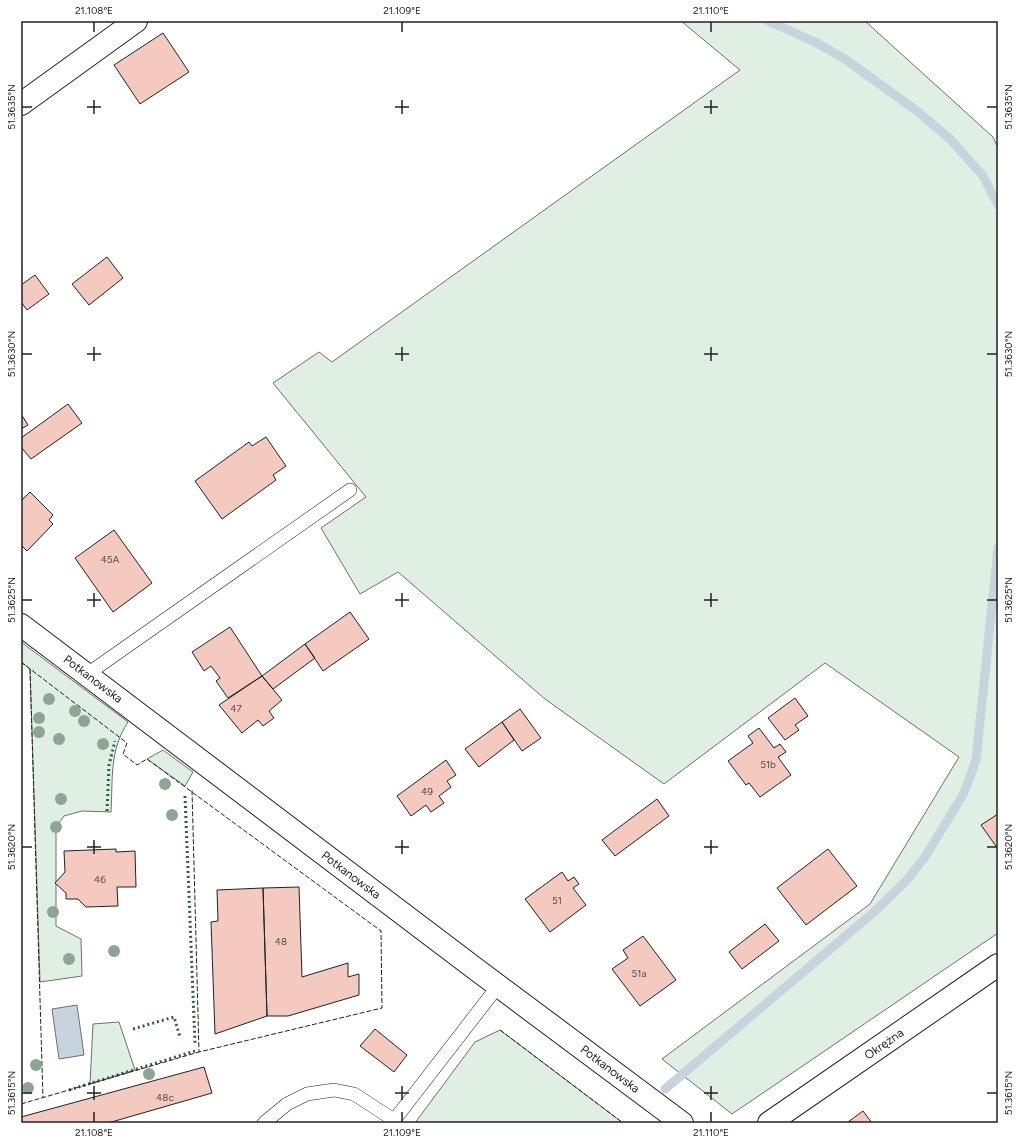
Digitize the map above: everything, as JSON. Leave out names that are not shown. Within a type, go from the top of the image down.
[{"type":"street","points":[[21,104],[136,21]]},
{"type":"street","name":"Potkanowska","points":[[21,625],[498,986],[682,1123]]},
{"type":"street","name":"Okrężna","points":[[769,1123],[998,965]]},
{"type":"lane","points":[[86,675],[350,490]]},
{"type":"lane","points":[[264,1123],[287,1104],[307,1094],[334,1090],[354,1094],[393,1122],[498,986]]},
{"type":"green space","points":[[681,21],[865,21],[993,137],[998,148],[998,933],[732,1114],[662,1059],[870,904],[959,757],[825,663],[664,784],[545,699],[398,572],[360,594],[321,528],[366,497],[273,383],[319,352],[332,362],[740,70]]},
{"type":"green space","points":[[21,642],[128,722],[122,733],[115,755],[112,777],[111,812],[82,811],[64,816],[56,827],[56,926],[81,939],[82,976],[40,982],[30,669],[21,662]]},
{"type":"green space","points":[[163,750],[193,772],[185,786],[147,759]]},
{"type":"green space","points":[[119,1022],[135,1070],[90,1084],[93,1024]]},
{"type":"green space","points":[[500,1030],[623,1123],[415,1123],[475,1042]]},
{"type":"shaded area","points":[[77,1005],[84,1055],[59,1059],[52,1009]]},
{"type":"building","points":[[163,33],[189,72],[140,104],[114,65]]},
{"type":"building","points":[[107,257],[123,278],[89,305],[72,284]]},
{"type":"building","points":[[35,275],[49,294],[27,310],[21,302],[21,285]]},
{"type":"building","points":[[68,404],[82,423],[31,459],[21,447],[21,438]]},
{"type":"building","points":[[21,414],[28,425],[21,429]]},
{"type":"building","points":[[266,437],[286,466],[273,475],[276,480],[222,519],[195,481],[249,442],[252,446]]},
{"type":"building","points":[[30,492],[53,515],[49,520],[53,524],[27,551],[21,545],[21,501]]},
{"type":"building","points":[[114,530],[152,583],[113,612],[75,558]]},
{"type":"building","points":[[350,612],[369,639],[323,671],[305,644]]},
{"type":"building","points":[[230,627],[262,676],[228,698],[216,681],[220,678],[211,666],[204,671],[192,652]]},
{"type":"building","points":[[305,644],[315,658],[273,689],[262,676]]},
{"type":"building","points":[[262,676],[282,700],[269,711],[274,718],[263,726],[258,720],[242,733],[219,705]]},
{"type":"building","points":[[795,698],[808,716],[795,725],[799,730],[785,740],[768,718]]},
{"type":"building","points":[[520,709],[541,738],[522,751],[502,722]]},
{"type":"building","points":[[502,722],[514,740],[479,767],[465,749]]},
{"type":"building","points":[[759,728],[774,748],[780,744],[786,752],[778,757],[791,775],[760,797],[749,783],[746,785],[728,761],[753,743],[748,736]]},
{"type":"building","points":[[446,760],[456,775],[447,781],[451,787],[439,796],[444,803],[431,812],[426,805],[411,816],[397,796]]},
{"type":"building","points":[[657,799],[669,816],[615,856],[602,840]]},
{"type":"building","points":[[998,814],[998,849],[981,825]]},
{"type":"building","points":[[116,849],[116,852],[135,851],[136,887],[117,887],[118,906],[86,907],[78,899],[66,899],[66,893],[55,883],[65,872],[64,851]]},
{"type":"building","points":[[828,849],[857,886],[806,925],[777,888]]},
{"type":"building","points":[[562,872],[568,881],[574,877],[579,884],[573,888],[586,905],[550,932],[525,899]]},
{"type":"building","points":[[299,887],[302,977],[348,963],[348,977],[359,974],[359,995],[288,1016],[267,1016],[263,888]]},
{"type":"building","points":[[263,888],[267,1016],[215,1034],[211,922],[218,921],[217,890]]},
{"type":"building","points":[[765,924],[779,941],[742,969],[729,952]]},
{"type":"building","points":[[643,936],[676,980],[640,1006],[612,969],[628,958],[623,950]]},
{"type":"building","points":[[375,1029],[407,1055],[394,1072],[360,1046]]},
{"type":"building","points":[[204,1067],[212,1093],[108,1123],[21,1123],[21,1117]]},
{"type":"building","points":[[863,1111],[872,1123],[848,1122]]},
{"type":"waterway","points":[[768,21],[815,42],[845,59],[917,111],[951,140],[983,176],[998,205]]},
{"type":"waterway","points":[[665,1089],[874,912],[906,881],[925,857],[964,793],[976,760],[998,548]]},
{"type":"hedge","points":[[107,811],[109,765],[115,741]]},
{"type":"hedge","points":[[185,796],[195,1044]]},
{"type":"hedge","points":[[133,1029],[174,1017],[180,1037]]},
{"type":"hedge","points":[[69,1090],[195,1051]]},
{"type":"fence","points":[[21,662],[127,743],[123,754],[137,765],[147,759],[381,931],[382,1008],[199,1052],[192,790]]},
{"type":"fence","points":[[30,669],[43,1098]]},
{"type":"fence","points":[[500,1030],[623,1123]]},
{"type":"fence","points":[[21,1104],[199,1052]]}]
